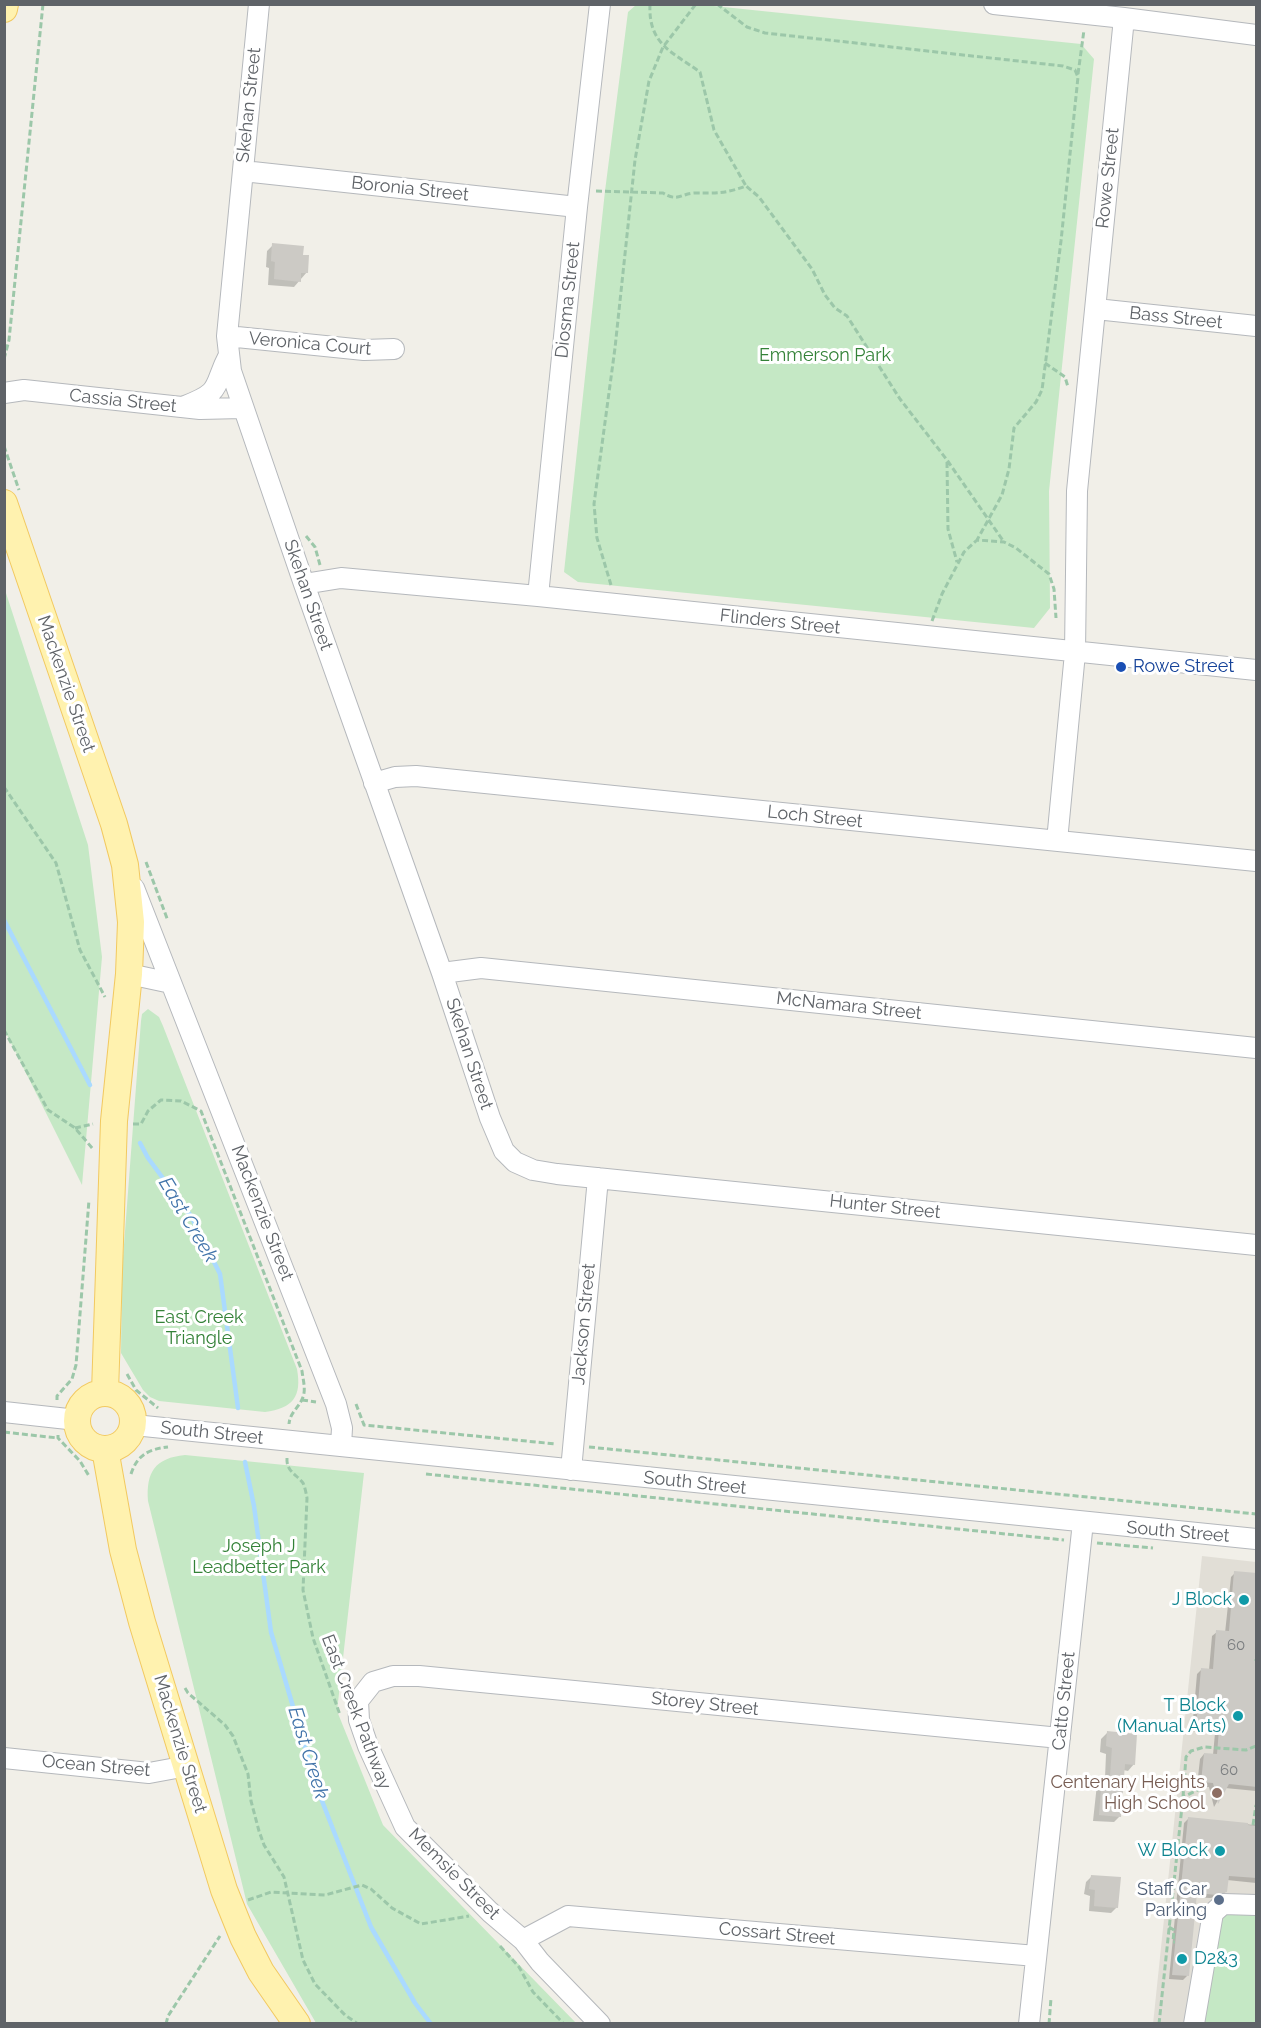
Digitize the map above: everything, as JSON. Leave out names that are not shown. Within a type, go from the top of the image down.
[{"type":"main road","name":"Mackenzie Street","points":[[12,497],[114,824],[134,859],[129,974],[101,1125],[105,1392]]},
{"type":"main road","points":[[105,1392],[117,1395],[127,1402],[133,1413],[134,1425],[124,1442],[105,1449],[96,1447],[82,1437],[65,1431],[89,1398],[105,1392]]},
{"type":"main road","name":"Mackenzie Street","points":[[105,1449],[123,1550],[142,1622],[231,1907],[261,1972],[297,2024]]},
{"type":"street","name":"Skehan Street","points":[[259,4],[228,346],[231,371],[242,408],[442,973],[490,1118],[504,1151],[515,1162]]},
{"type":"street","name":"Diosma Street","points":[[538,596],[600,4]]},
{"type":"street","points":[[994,4],[1257,35]]},
{"type":"street","name":"Rowe Street","points":[[1057,841],[1075,653],[1077,491],[1124,18]]},
{"type":"street","name":"Boronia Street","points":[[243,171],[578,199]]},
{"type":"street","name":"Bass Street","points":[[1096,309],[1257,326]]},
{"type":"street","points":[[182,407],[204,399],[214,391],[228,346]]},
{"type":"street","name":"Veronica Court","points":[[228,346],[394,349]]},
{"type":"street","name":"Cassia Street","points":[[4,393],[24,390],[200,409],[242,408]]},
{"type":"street","name":"Flinders Street","points":[[304,584],[341,578],[935,628],[1075,653],[1257,670]]},
{"type":"street","name":"Loch Street","points":[[374,783],[395,777],[416,776],[1257,861]]},
{"type":"street","name":"Mackenzie Street","points":[[134,859],[171,982],[336,1404],[342,1428],[341,1446]]},
{"type":"street","name":"McNamara Street","points":[[442,973],[481,968],[1257,1048]]},
{"type":"street","points":[[129,974],[171,982]]},
{"type":"street","name":"Hunter Street","points":[[515,1162],[533,1170],[598,1178],[1257,1245]]},
{"type":"street","name":"Jackson Street","points":[[571,1470],[598,1178]]},
{"type":"street","points":[[4,1412],[65,1431]]},
{"type":"street","name":"South Street","points":[[134,1425],[287,1450],[341,1446],[571,1470],[1087,1536],[1257,1539]]},
{"type":"street","name":"Catto Street","points":[[1029,2024],[1060,1738],[1087,1536]]},
{"type":"street","name":"Storey Street","points":[[358,1701],[373,1682],[393,1676],[419,1676],[1060,1738]]},
{"type":"street","name":"Memsie Street","points":[[358,1701],[359,1720],[368,1746],[405,1827],[490,1912],[524,1940],[540,1962],[600,2024]]},
{"type":"street","name":"Ocean Street","points":[[4,1758],[149,1773],[187,1766]]},
{"type":"street","points":[[1194,2024],[1213,1913],[1223,1904],[1257,1905]]},
{"type":"street","name":"Cossart Street","points":[[524,1940],[568,1916],[1036,1956]]},
{"type":"path","points":[[4,359],[43,4]]},
{"type":"path","points":[[650,4],[650,20],[663,47],[700,72],[714,130],[746,186],[759,197],[812,269],[825,295],[835,308],[847,316],[900,399],[947,460],[1004,542]]},
{"type":"path","points":[[613,591],[597,538],[594,504],[615,348],[635,160],[649,81],[663,47],[696,4]]},
{"type":"path","points":[[717,4],[747,27],[765,33],[1063,66],[1075,70],[1078,77]]},
{"type":"path","points":[[935,628],[942,594],[957,564],[964,552],[977,540],[1002,495],[1010,470],[1014,428],[1036,402],[1042,390],[1086,14]]},
{"type":"path","points":[[578,199],[633,192],[663,193],[677,198],[690,193],[718,194],[746,186]]},
{"type":"path","points":[[1045,363],[1065,377],[1069,392],[1087,394]]},
{"type":"path","points":[[4,446],[12,497]]},
{"type":"path","points":[[947,460],[948,529],[957,564]]},
{"type":"path","points":[[977,540],[1004,542],[1016,548],[1049,574],[1054,589],[1057,626]]},
{"type":"path","points":[[4,787],[56,863],[80,950],[106,998]]},
{"type":"path","points":[[134,859],[172,931]]},
{"type":"path","points":[[4,1030],[48,1110],[75,1128],[93,1149],[94,1140]]},
{"type":"path","points":[[101,1125],[141,1125],[148,1111],[161,1100],[181,1101],[201,1111],[302,1371],[305,1391],[302,1400],[289,1418],[287,1450],[298,1461]]},
{"type":"path","points":[[57,1402],[57,1396],[72,1379],[76,1365],[90,1195]]},
{"type":"path","points":[[126,1372],[136,1390],[158,1407]]},
{"type":"path","points":[[302,1400],[336,1404],[353,1398],[364,1425],[1257,1514]]},
{"type":"path","points":[[4,1432],[65,1431],[86,1474],[93,1475]]},
{"type":"path","points":[[126,1475],[131,1474],[135,1462],[144,1453],[167,1447],[179,1449]]},
{"type":"path","name":"East Creek Pathway","points":[[287,1450],[291,1471],[303,1484],[307,1498],[303,1590],[313,1638],[340,1716]]},
{"type":"path","points":[[424,1474],[1087,1536]]},
{"type":"path","points":[[182,1682],[188,1693],[225,1725],[233,1736],[248,1774],[251,1801],[264,1845],[284,1877],[303,1960],[324,1993],[345,2015],[358,2024]]},
{"type":"path","points":[[1159,2024],[1186,1757],[1191,1751],[1204,1748],[1246,1750],[1257,1746]]},
{"type":"path","points":[[1237,1756],[1238,1750]]},
{"type":"path","points":[[1183,1797],[1204,1787],[1204,1782]]},
{"type":"path","points":[[1252,1825],[1257,1805]]},
{"type":"path","points":[[231,1907],[271,1892],[326,1895],[362,1885],[371,1889],[392,1908],[421,1924],[473,1915],[467,1909]]},
{"type":"path","points":[[1169,1927],[1174,1930],[1173,1942],[1175,1942]]},
{"type":"path","points":[[166,2024],[168,2016],[220,1935]]},
{"type":"path","points":[[496,1941],[519,1967],[533,1992],[564,2024]]},
{"type":"shaded area","name":"Centenary Heights High School","points":[[1202,1556],[1256,1562],[1256,2023],[1153,2024]]},
{"type":"green space","name":"Emmerson Park","points":[[636,5],[704,5],[1081,44],[1094,59],[1049,491],[1050,608],[1034,628],[578,582],[564,572],[605,191],[628,12]]},
{"type":"green space","points":[[5,590],[88,845],[102,957],[82,1185],[5,1031]]},
{"type":"green space","name":"East Creek Triangle","points":[[148,1009],[159,1017],[163,1026],[297,1369],[296,1394],[283,1408],[265,1412],[159,1401],[150,1397],[143,1390],[121,1353],[122,1271],[141,1021],[142,1014]]},
{"type":"green space","name":"Joseph J Leadbetter Park","points":[[185,1455],[364,1473],[337,1711],[383,1825],[576,2023],[316,2023],[247,1904],[148,1501],[149,1482],[155,1468],[166,1459]]},
{"type":"green space","points":[[1240,1910],[1256,1912],[1256,2023],[1199,2024],[1220,1916]]},
{"type":"building","points":[[272,243],[304,246],[303,255],[309,255],[308,273],[301,273],[301,282],[274,279],[275,262],[271,261]]},
{"type":"building","points":[[1234,1571],[1257,1573],[1257,1787],[1229,1784],[1218,1804],[1213,1783],[1201,1782],[1204,1753],[1217,1754],[1219,1729],[1196,1727],[1201,1668],[1213,1669],[1216,1630],[1229,1631]]},
{"type":"building","points":[[1107,1731],[1137,1734],[1135,1765],[1125,1764],[1121,1817],[1099,1815],[1102,1777],[1110,1777],[1112,1748],[1106,1746]]},
{"type":"building","name":"W Block","points":[[1188,1817],[1248,1823],[1248,1825],[1257,1826],[1257,1878],[1229,1876],[1227,1892],[1216,1895],[1197,1893],[1189,1976],[1172,1975]]},
{"type":"building","points":[[1091,1875],[1121,1877],[1118,1908],[1094,1906],[1095,1890],[1089,1889]]},
{"type":"waterway","name":"East Creek","points":[[4,920],[90,1085]]},
{"type":"waterway","name":"East Creek","points":[[140,1143],[148,1158],[191,1216],[220,1274],[238,1408]]},
{"type":"waterway","name":"East Creek","points":[[245,1462],[254,1506],[271,1632],[317,1788],[371,1927],[415,2003],[431,2024]]},
{"type":"place","name":"Rowe Street","points":[[1121,667]]},
{"type":"place","name":"J Block","points":[[1244,1600]]},
{"type":"place","name":"T Block (Manual Arts)","points":[[1238,1716]]},
{"type":"place","name":"Centenary Heights High School","points":[[1217,1793]]},
{"type":"place","name":"W Block","points":[[1220,1851]]},
{"type":"place","name":"Staff Car Parking","points":[[1219,1900]]},
{"type":"place","name":"D2&3","points":[[1182,1959]]}]
